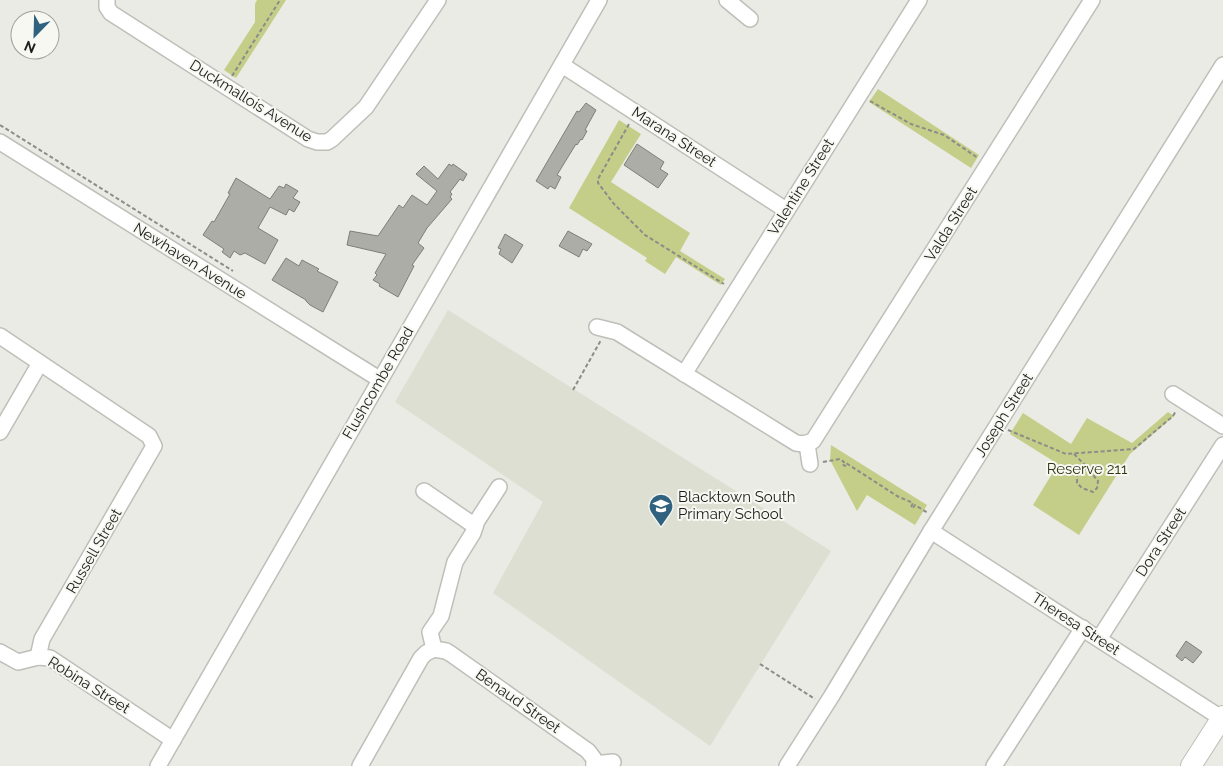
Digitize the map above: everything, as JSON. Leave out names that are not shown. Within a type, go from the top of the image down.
[{"type":"main road","points":[[1191,766],[1222,717]]},
{"type":"street","name":"Duckmallois Avenue","points":[[107,0],[107,7],[111,13],[308,139],[317,142],[327,142],[366,107],[438,0]]},
{"type":"street","name":"Flushcombe Road","points":[[158,766],[379,379],[599,0]]},
{"type":"street","points":[[726,0],[750,19]]},
{"type":"street","name":"Valentine Street","points":[[684,374],[919,0]]},
{"type":"street","name":"Valda Street","points":[[807,444],[817,437],[1092,0]]},
{"type":"street","name":"Marana Street","points":[[562,65],[786,210]]},
{"type":"street","name":"Joseph Street","points":[[787,766],[997,425],[1223,66]]},
{"type":"street","name":"Newhaven Avenue","points":[[0,142],[379,379]]},
{"type":"street","points":[[601,328],[617,332],[796,443],[807,444],[810,464]]},
{"type":"street","points":[[0,336],[40,363],[0,432]]},
{"type":"street","name":"Russell Street","points":[[38,657],[42,639],[154,446],[149,436],[40,363]]},
{"type":"street","points":[[1178,397],[1223,426]]},
{"type":"street","name":"Dora Street","points":[[1099,638],[1223,445]]},
{"type":"street","points":[[360,766],[422,658],[426,653],[434,649],[430,632],[441,616],[455,562],[473,533],[477,521],[499,487]]},
{"type":"street","points":[[424,490],[475,526]]},
{"type":"street","name":"Theresa Street","points":[[931,531],[1222,717]]},
{"type":"street","points":[[994,766],[1083,628]]},
{"type":"street","name":"Benaud Street","points":[[434,649],[451,654],[588,751],[592,755],[594,765]]},
{"type":"street","name":"Robina Street","points":[[0,652],[18,662],[38,657],[50,658],[173,740]]},
{"type":"street","points":[[594,765],[613,762]]},
{"type":"path","points":[[226,86],[280,0]]},
{"type":"path","points":[[860,94],[911,124],[944,134],[989,164]]},
{"type":"path","points":[[629,124],[598,179],[598,183],[614,204],[645,236],[724,284]]},
{"type":"path","points":[[0,125],[236,274]]},
{"type":"path","points":[[573,390],[598,346],[601,328]]},
{"type":"path","points":[[997,425],[1066,454],[1134,449],[1173,416],[1178,397]]},
{"type":"path","points":[[1074,454],[1087,468],[1098,481],[1097,488],[1092,492],[1082,488],[1077,483],[1077,475],[1083,468],[1087,468]]},
{"type":"path","points":[[810,464],[840,459],[844,462],[842,464],[845,466],[846,463],[897,496],[913,504],[911,507],[913,508],[915,505],[932,515]]},
{"type":"path","points":[[760,664],[816,699]]},
{"type":"shaded area","name":"Blacktown South Primary School","points":[[448,310],[831,551],[710,746],[493,593],[543,502],[395,402]]},
{"type":"green space","points":[[257,0],[286,0],[236,78],[224,70],[255,22],[255,4]]},
{"type":"green space","points":[[878,89],[979,155],[971,168],[869,102]]},
{"type":"green space","points":[[619,120],[641,134],[611,182],[690,233],[680,251],[725,279],[721,285],[676,257],[665,274],[645,261],[647,258],[569,208]]},
{"type":"green space","name":"Reserve 211","points":[[1168,412],[1174,416],[1130,454],[1079,535],[1033,505],[1058,464],[1010,434],[1023,413],[1071,444],[1087,418],[1132,443]]},
{"type":"green space","points":[[831,445],[927,505],[915,525],[867,495],[857,511],[830,460]]},
{"type":"building","points":[[586,103],[596,110],[585,130],[587,131],[582,140],[576,144],[557,175],[561,177],[555,189],[550,186],[548,189],[536,181],[577,111],[579,112]]},
{"type":"building","points":[[637,144],[664,162],[660,169],[668,174],[658,188],[624,165]]},
{"type":"building","points":[[449,164],[452,166],[453,164],[467,174],[463,181],[460,179],[450,192],[452,199],[427,228],[418,243],[424,248],[412,265],[414,266],[398,297],[379,286],[380,284],[373,280],[386,254],[347,245],[350,231],[378,236],[399,205],[403,208],[412,195],[427,205],[437,191],[416,174],[424,166],[438,179]]},
{"type":"building","points":[[236,178],[270,199],[279,186],[284,188],[286,184],[298,191],[293,198],[300,202],[294,212],[289,209],[286,215],[270,207],[258,228],[278,240],[265,264],[245,253],[240,255],[234,251],[230,258],[222,252],[224,249],[203,235],[212,221],[214,222],[230,194],[228,193]]},
{"type":"building","points":[[568,231],[592,244],[587,251],[583,249],[579,257],[559,246]]},
{"type":"building","points":[[505,234],[523,245],[512,263],[499,254],[501,249],[498,248]]},
{"type":"building","points":[[286,258],[299,266],[302,260],[319,269],[317,271],[338,282],[323,312],[272,280]]},
{"type":"building","points":[[1186,641],[1202,652],[1193,663],[1185,657],[1182,661],[1176,656]]},
{"type":"place","name":"Blacktown South Primary School","points":[[661,527]]}]
